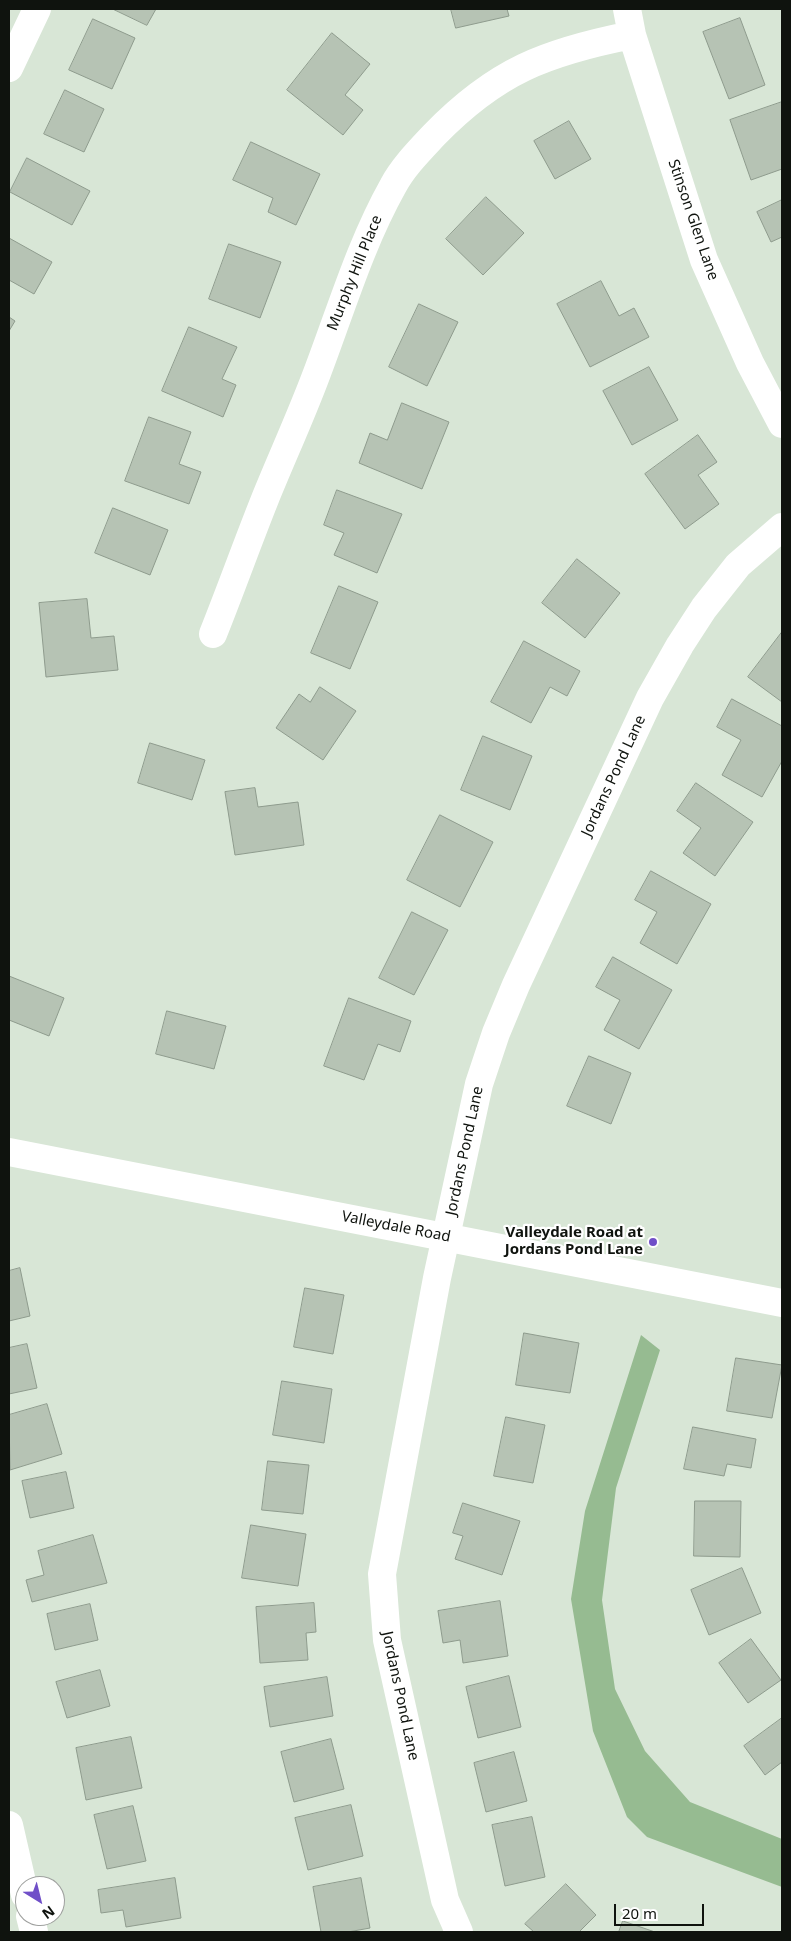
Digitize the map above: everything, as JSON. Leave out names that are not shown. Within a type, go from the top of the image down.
[{"type":"street","points":[[9,68],[37,9]]},
{"type":"street","name":"Stinson Glen Lane","points":[[627,9],[632,35],[704,260],[750,363],[782,424]]},
{"type":"street","name":"Murphy Hill Place","points":[[213,634],[265,499],[317,373],[356,264],[394,184],[418,152],[453,115],[490,85],[520,68],[567,50],[632,35]]},
{"type":"street","name":"Jordans Pond Lane","points":[[460,1932],[445,1900],[386,1640],[382,1574],[446,1236],[479,1084],[496,1033],[516,985],[646,707],[680,645],[704,608],[738,565],[782,526]]},
{"type":"street","name":"Valleydale Road","points":[[9,1152],[782,1303]]},
{"type":"street","points":[[9,1825],[21,1876]]},
{"type":"green space","points":[[641,1335],[660,1350],[616,1488],[602,1600],[615,1689],[645,1751],[690,1802],[782,1839],[782,1887],[647,1837],[627,1817],[593,1731],[571,1599],[585,1511]]},
{"type":"building","points":[[113,9],[156,9],[147,25]]},
{"type":"building","points":[[451,9],[507,9],[509,16],[456,28]]},
{"type":"building","points":[[740,18],[765,85],[729,99],[703,32]]},
{"type":"building","points":[[93,19],[135,38],[112,89],[69,70]]},
{"type":"building","points":[[332,33],[370,64],[345,95],[363,110],[343,135],[287,90]]},
{"type":"building","points":[[65,90],[104,109],[84,152],[44,134]]},
{"type":"building","points":[[782,102],[782,169],[751,180],[730,120]]},
{"type":"building","points":[[569,121],[591,159],[555,179],[534,141]]},
{"type":"building","points":[[251,142],[320,174],[296,225],[268,212],[273,198],[233,180]]},
{"type":"building","points":[[27,158],[90,191],[72,225],[10,192]]},
{"type":"building","points":[[486,197],[524,233],[483,275],[446,239]]},
{"type":"building","points":[[782,200],[782,237],[771,242],[757,212]]},
{"type":"building","points":[[9,238],[52,262],[34,294],[9,280]]},
{"type":"building","points":[[229,244],[281,262],[260,318],[209,299]]},
{"type":"building","points":[[601,281],[619,316],[634,308],[649,337],[590,367],[557,304]]},
{"type":"building","points":[[419,304],[458,322],[427,386],[389,367]]},
{"type":"building","points":[[9,317],[15,321],[9,331]]},
{"type":"building","points":[[189,327],[237,347],[222,379],[236,385],[223,417],[162,391]]},
{"type":"building","points":[[649,367],[678,420],[632,445],[603,391]]},
{"type":"building","points":[[402,403],[449,422],[422,489],[359,463],[370,433],[387,440]]},
{"type":"building","points":[[149,417],[191,432],[179,464],[201,472],[189,504],[125,481]]},
{"type":"building","points":[[698,435],[717,462],[698,475],[719,504],[685,529],[645,474]]},
{"type":"building","points":[[337,490],[402,514],[377,573],[334,555],[344,533],[324,525]]},
{"type":"building","points":[[113,508],[168,530],[150,575],[95,553]]},
{"type":"building","points":[[577,559],[620,593],[585,638],[542,603]]},
{"type":"building","points":[[339,586],[378,602],[350,669],[311,653]]},
{"type":"building","points":[[87,599],[91,638],[114,636],[118,670],[46,677],[39,603]]},
{"type":"building","points":[[782,632],[782,702],[748,677]]},
{"type":"building","points":[[524,641],[580,671],[567,696],[550,687],[531,723],[491,702]]},
{"type":"building","points":[[320,687],[356,711],[323,760],[276,728],[299,694],[310,702]]},
{"type":"building","points":[[732,699],[782,726],[782,761],[762,797],[722,775],[741,740],[717,727]]},
{"type":"building","points":[[483,736],[532,756],[510,810],[461,790]]},
{"type":"building","points":[[150,743],[205,760],[192,800],[138,783]]},
{"type":"building","points":[[696,783],[753,822],[715,876],[683,853],[701,828],[677,811]]},
{"type":"building","points":[[255,788],[258,807],[298,802],[304,845],[235,855],[225,792]]},
{"type":"building","points":[[440,815],[493,842],[460,907],[407,880]]},
{"type":"building","points":[[651,871],[711,904],[677,964],[640,943],[657,912],[635,900]]},
{"type":"building","points":[[412,912],[448,930],[414,995],[379,978]]},
{"type":"building","points":[[613,957],[672,990],[639,1049],[604,1030],[620,1000],[596,987]]},
{"type":"building","points":[[9,976],[64,998],[49,1036],[9,1020]]},
{"type":"building","points":[[349,998],[411,1021],[400,1052],[378,1044],[364,1080],[324,1066]]},
{"type":"building","points":[[167,1011],[226,1026],[214,1069],[156,1054]]},
{"type":"building","points":[[589,1056],[631,1073],[611,1124],[567,1106]]},
{"type":"building","points":[[20,1268],[30,1316],[9,1321],[9,1271]]},
{"type":"building","points":[[305,1288],[344,1295],[333,1354],[294,1347]]},
{"type":"building","points":[[524,1333],[579,1343],[570,1393],[516,1385]]},
{"type":"building","points":[[27,1344],[37,1388],[9,1394],[9,1348]]},
{"type":"building","points":[[736,1358],[782,1365],[772,1418],[727,1411]]},
{"type":"building","points":[[282,1381],[332,1389],[324,1443],[273,1435]]},
{"type":"building","points":[[47,1404],[62,1454],[10,1470],[9,1415]]},
{"type":"building","points":[[506,1417],[545,1425],[533,1483],[494,1476]]},
{"type":"building","points":[[693,1427],[756,1439],[751,1468],[727,1464],[724,1476],[684,1469]]},
{"type":"building","points":[[268,1461],[309,1465],[303,1514],[262,1510]]},
{"type":"building","points":[[66,1472],[74,1508],[30,1518],[22,1481]]},
{"type":"building","points":[[695,1501],[741,1501],[740,1557],[694,1556]]},
{"type":"building","points":[[463,1503],[520,1521],[502,1575],[455,1559],[463,1536],[453,1533]]},
{"type":"building","points":[[251,1525],[306,1534],[298,1586],[242,1578]]},
{"type":"building","points":[[93,1535],[107,1583],[32,1602],[26,1580],[44,1575],[38,1551]]},
{"type":"building","points":[[742,1568],[761,1613],[709,1635],[691,1590]]},
{"type":"building","points":[[500,1601],[508,1656],[463,1663],[460,1640],[443,1643],[438,1611]]},
{"type":"building","points":[[314,1603],[316,1632],[306,1633],[308,1660],[260,1663],[256,1607]]},
{"type":"building","points":[[90,1604],[98,1640],[55,1650],[47,1614]]},
{"type":"building","points":[[751,1639],[781,1680],[748,1703],[719,1663]]},
{"type":"building","points":[[100,1670],[110,1706],[67,1718],[56,1682]]},
{"type":"building","points":[[509,1676],[521,1727],[478,1738],[466,1687]]},
{"type":"building","points":[[327,1677],[333,1716],[270,1727],[264,1687]]},
{"type":"building","points":[[782,1718],[782,1762],[765,1775],[744,1746]]},
{"type":"building","points":[[131,1737],[142,1788],[86,1800],[76,1748]]},
{"type":"building","points":[[331,1739],[344,1789],[294,1802],[281,1752]]},
{"type":"building","points":[[514,1752],[527,1801],[486,1812],[474,1763]]},
{"type":"building","points":[[351,1805],[363,1856],[308,1870],[295,1818]]},
{"type":"building","points":[[133,1806],[146,1861],[107,1869],[94,1815]]},
{"type":"building","points":[[532,1817],[545,1877],[505,1886],[492,1825]]},
{"type":"building","points":[[175,1878],[181,1918],[126,1927],[123,1910],[101,1913],[98,1890]]},
{"type":"building","points":[[361,1878],[370,1928],[348,1932],[321,1932],[313,1887]]},
{"type":"building","points":[[566,1884],[596,1915],[579,1932],[534,1932],[525,1924]]},
{"type":"building","points":[[623,1921],[655,1932],[619,1932]]},
{"type":"place","name":"Valleydale Road at Jordans Pond Lane","points":[[653,1242]]}]
